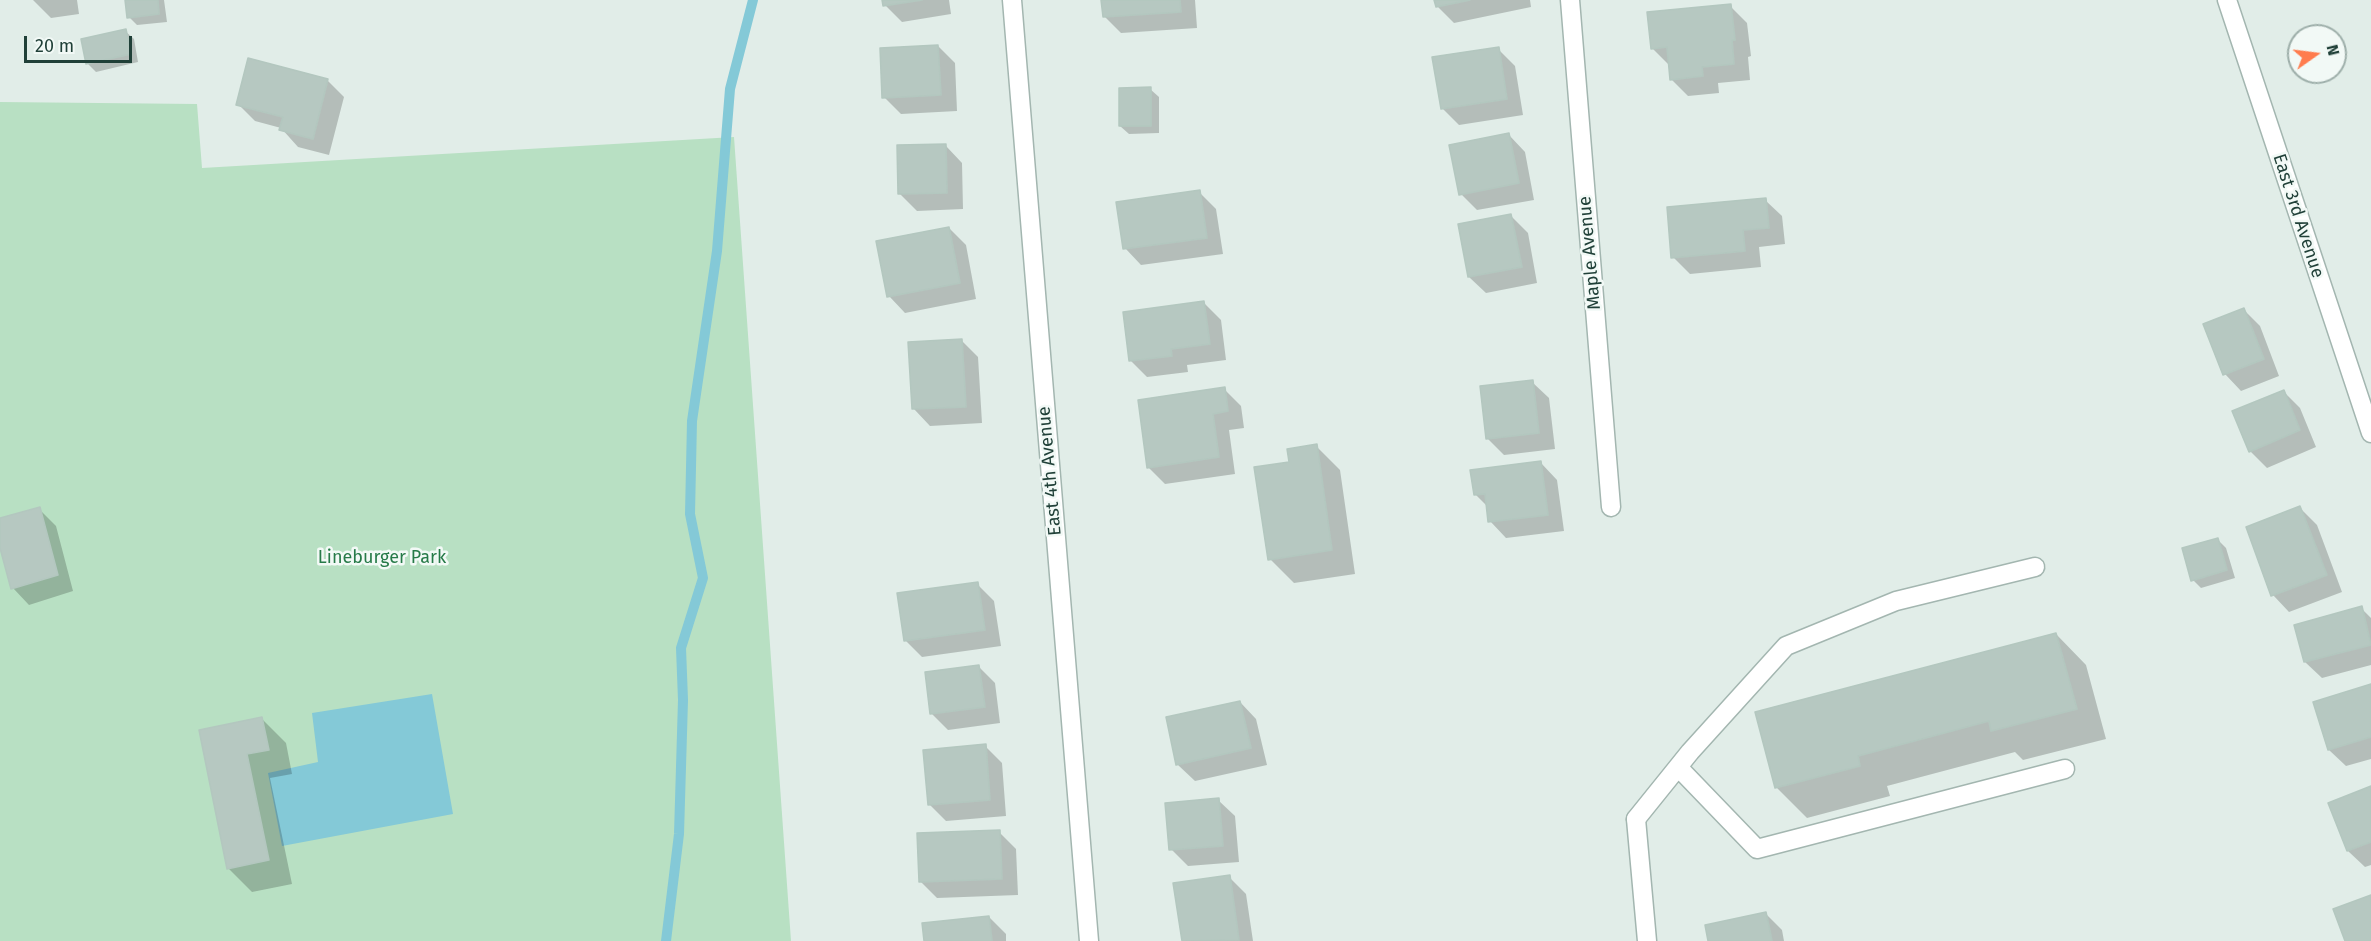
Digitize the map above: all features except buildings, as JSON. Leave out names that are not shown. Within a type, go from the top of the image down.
[{"type":"street","name":"East 4th Avenue","points":[[1012,0],[1089,941]]},
{"type":"street","name":"Maple Avenue","points":[[1570,0],[1611,507]]},
{"type":"street","name":"East 3rd Avenue","points":[[2227,0],[2369,424]]},
{"type":"street","points":[[1647,941],[1636,819],[1678,767],[1786,646],[1896,601],[2034,567]]},
{"type":"street","points":[[1678,767],[1757,849],[2065,769]]},
{"type":"green space","name":"Lineburger Park","points":[[0,102],[197,104],[202,168],[734,137],[791,941],[0,941]]},
{"type":"water","points":[[432,694],[453,814],[282,846],[268,773],[318,762],[312,713]]},
{"type":"waterway","points":[[666,941],[679,834],[683,700],[681,648],[703,578],[690,514],[692,421],[717,251],[730,89],[753,0]]}]
